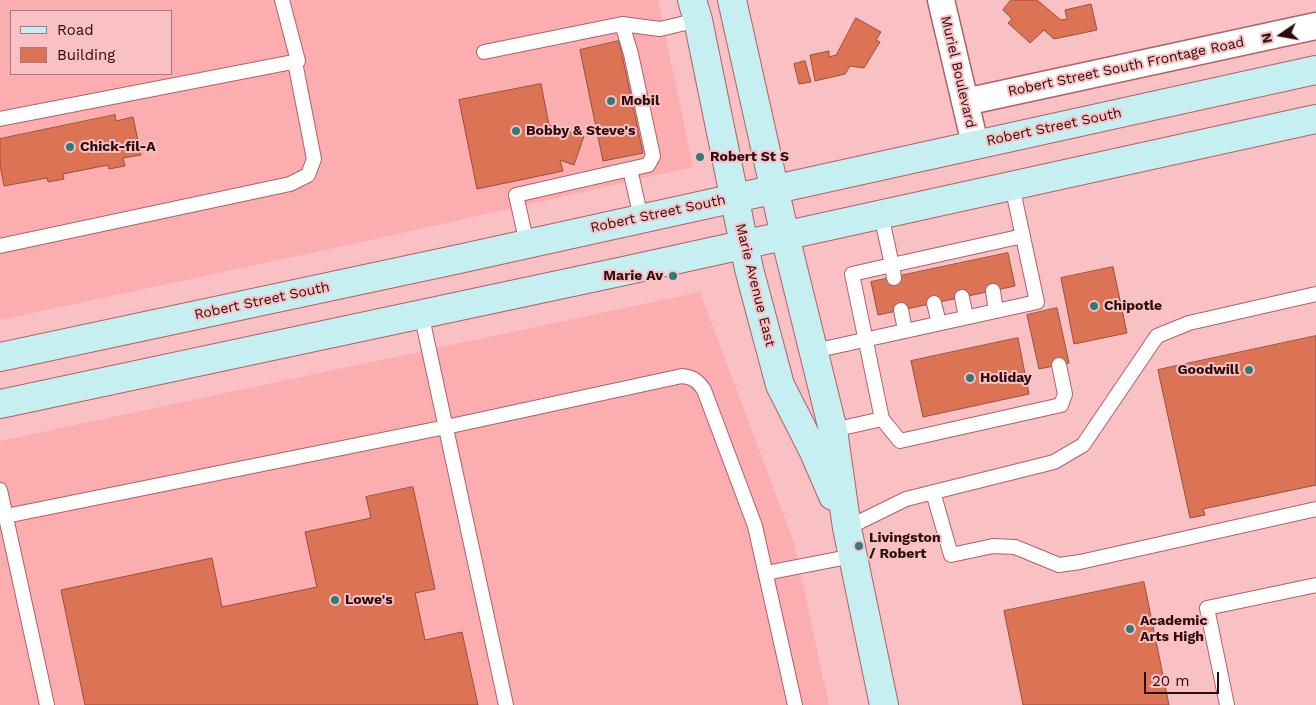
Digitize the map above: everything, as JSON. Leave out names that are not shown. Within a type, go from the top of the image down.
[{"type":"main road","name":"Marie Avenue East","points":[[732,0],[785,236],[833,430],[847,528],[884,705]]},
{"type":"main road","name":"Marie Avenue East","points":[[695,10],[744,245],[780,385],[813,450],[847,528]]},
{"type":"main road","name":"Robert Street South","points":[[0,357],[526,244],[1316,70]]},
{"type":"main road","points":[[0,404],[744,245],[1316,119]]},
{"type":"street","name":"Muriel Boulevard","points":[[941,0],[975,144]]},
{"type":"street","name":"Robert Street South Frontage Road","points":[[965,102],[1316,26]]},
{"type":"lane","points":[[0,246],[290,184],[308,175],[314,159],[295,62],[298,61],[282,0]]},
{"type":"lane","points":[[484,52],[622,24],[660,29],[695,10]]},
{"type":"lane","points":[[526,244],[516,195],[648,165],[653,156],[631,54],[622,24]]},
{"type":"lane","points":[[0,119],[295,62]]},
{"type":"lane","points":[[630,169],[641,218]]},
{"type":"lane","points":[[814,351],[996,311],[1042,306],[1012,186]]},
{"type":"lane","points":[[882,215],[893,271]]},
{"type":"lane","points":[[1023,236],[983,252],[893,271],[852,274],[882,419],[900,441],[1061,405],[1065,394],[1059,365]]},
{"type":"lane","points":[[993,291],[996,311]]},
{"type":"lane","points":[[847,528],[906,499],[1054,462],[1083,444],[1157,336],[1189,323],[1316,294]]},
{"type":"lane","points":[[962,297],[966,317]]},
{"type":"lane","points":[[934,303],[939,323]]},
{"type":"lane","points":[[901,310],[905,330]]},
{"type":"lane","points":[[421,314],[506,705]]},
{"type":"lane","points":[[6,516],[446,427],[682,376],[691,377],[704,390],[755,526],[795,705]]},
{"type":"lane","points":[[833,430],[882,419]]},
{"type":"lane","points":[[0,490],[47,705]]},
{"type":"lane","points":[[933,492],[951,555],[993,546],[1015,547],[1059,565],[1080,562],[1316,509]]},
{"type":"lane","points":[[766,574],[853,556]]},
{"type":"lane","points":[[1227,705],[1207,608],[1316,585]]},
{"type":"shaded area","points":[[0,0],[658,0],[693,167],[367,241],[0,320]]},
{"type":"shaded area","points":[[700,292],[794,543],[829,705],[0,705],[0,441]]},
{"type":"building","points":[[1011,0],[1037,0],[1061,20],[1067,19],[1065,10],[1091,4],[1097,30],[1054,39],[1044,30],[1030,43],[1008,23],[1012,19],[1003,10]]},
{"type":"building","points":[[856,18],[881,32],[876,40],[880,42],[864,68],[850,66],[845,74],[815,81],[810,55],[829,51],[829,57],[836,55]]},
{"type":"building","name":"Mobil","points":[[619,41],[643,153],[603,161],[580,50]]},
{"type":"building","points":[[805,61],[811,82],[799,84],[794,64]]},
{"type":"building","name":"Bobby & Steve's","points":[[541,84],[549,125],[584,136],[574,165],[560,160],[563,171],[477,189],[459,100]]},
{"type":"building","name":"Chick-fil-A","points":[[115,115],[116,121],[133,117],[141,155],[123,158],[125,166],[109,169],[108,165],[63,174],[64,179],[48,182],[47,178],[4,186],[0,165],[0,139]]},
{"type":"building","points":[[1008,253],[1015,286],[878,315],[871,282]]},
{"type":"building","name":"Chipotle","points":[[1113,267],[1127,333],[1074,344],[1061,278]]},
{"type":"building","points":[[1057,308],[1069,363],[1039,369],[1027,315]]},
{"type":"building","points":[[1316,336],[1316,485],[1203,509],[1205,515],[1190,518],[1158,370]]},
{"type":"building","name":"Holiday","points":[[1018,338],[1029,394],[923,417],[911,361]]},
{"type":"building","name":"Lowe's","points":[[413,487],[435,589],[415,593],[425,640],[462,632],[478,705],[85,705],[61,590],[212,558],[222,607],[317,587],[305,532],[371,518],[366,497]]},
{"type":"building","points":[[1144,582],[1169,705],[1023,705],[1004,611]]},
{"type":"place","name":"Mobil","points":[[611,101]]},
{"type":"place","name":"Bobby & Steve's","points":[[516,131]]},
{"type":"place","name":"Chick-fil-A","points":[[70,147]]},
{"type":"place","name":"Robert St S","points":[[700,157]]},
{"type":"place","name":"Marie Av","points":[[673,276]]},
{"type":"place","name":"Chipotle","points":[[1094,306]]},
{"type":"place","name":"Goodwill","points":[[1249,370]]},
{"type":"place","name":"Holiday","points":[[970,378]]},
{"type":"place","name":"Livingston / Robert","points":[[859,546]]},
{"type":"place","name":"Lowe's","points":[[335,600]]},
{"type":"place","name":"Academic Arts High","points":[[1130,629]]}]
